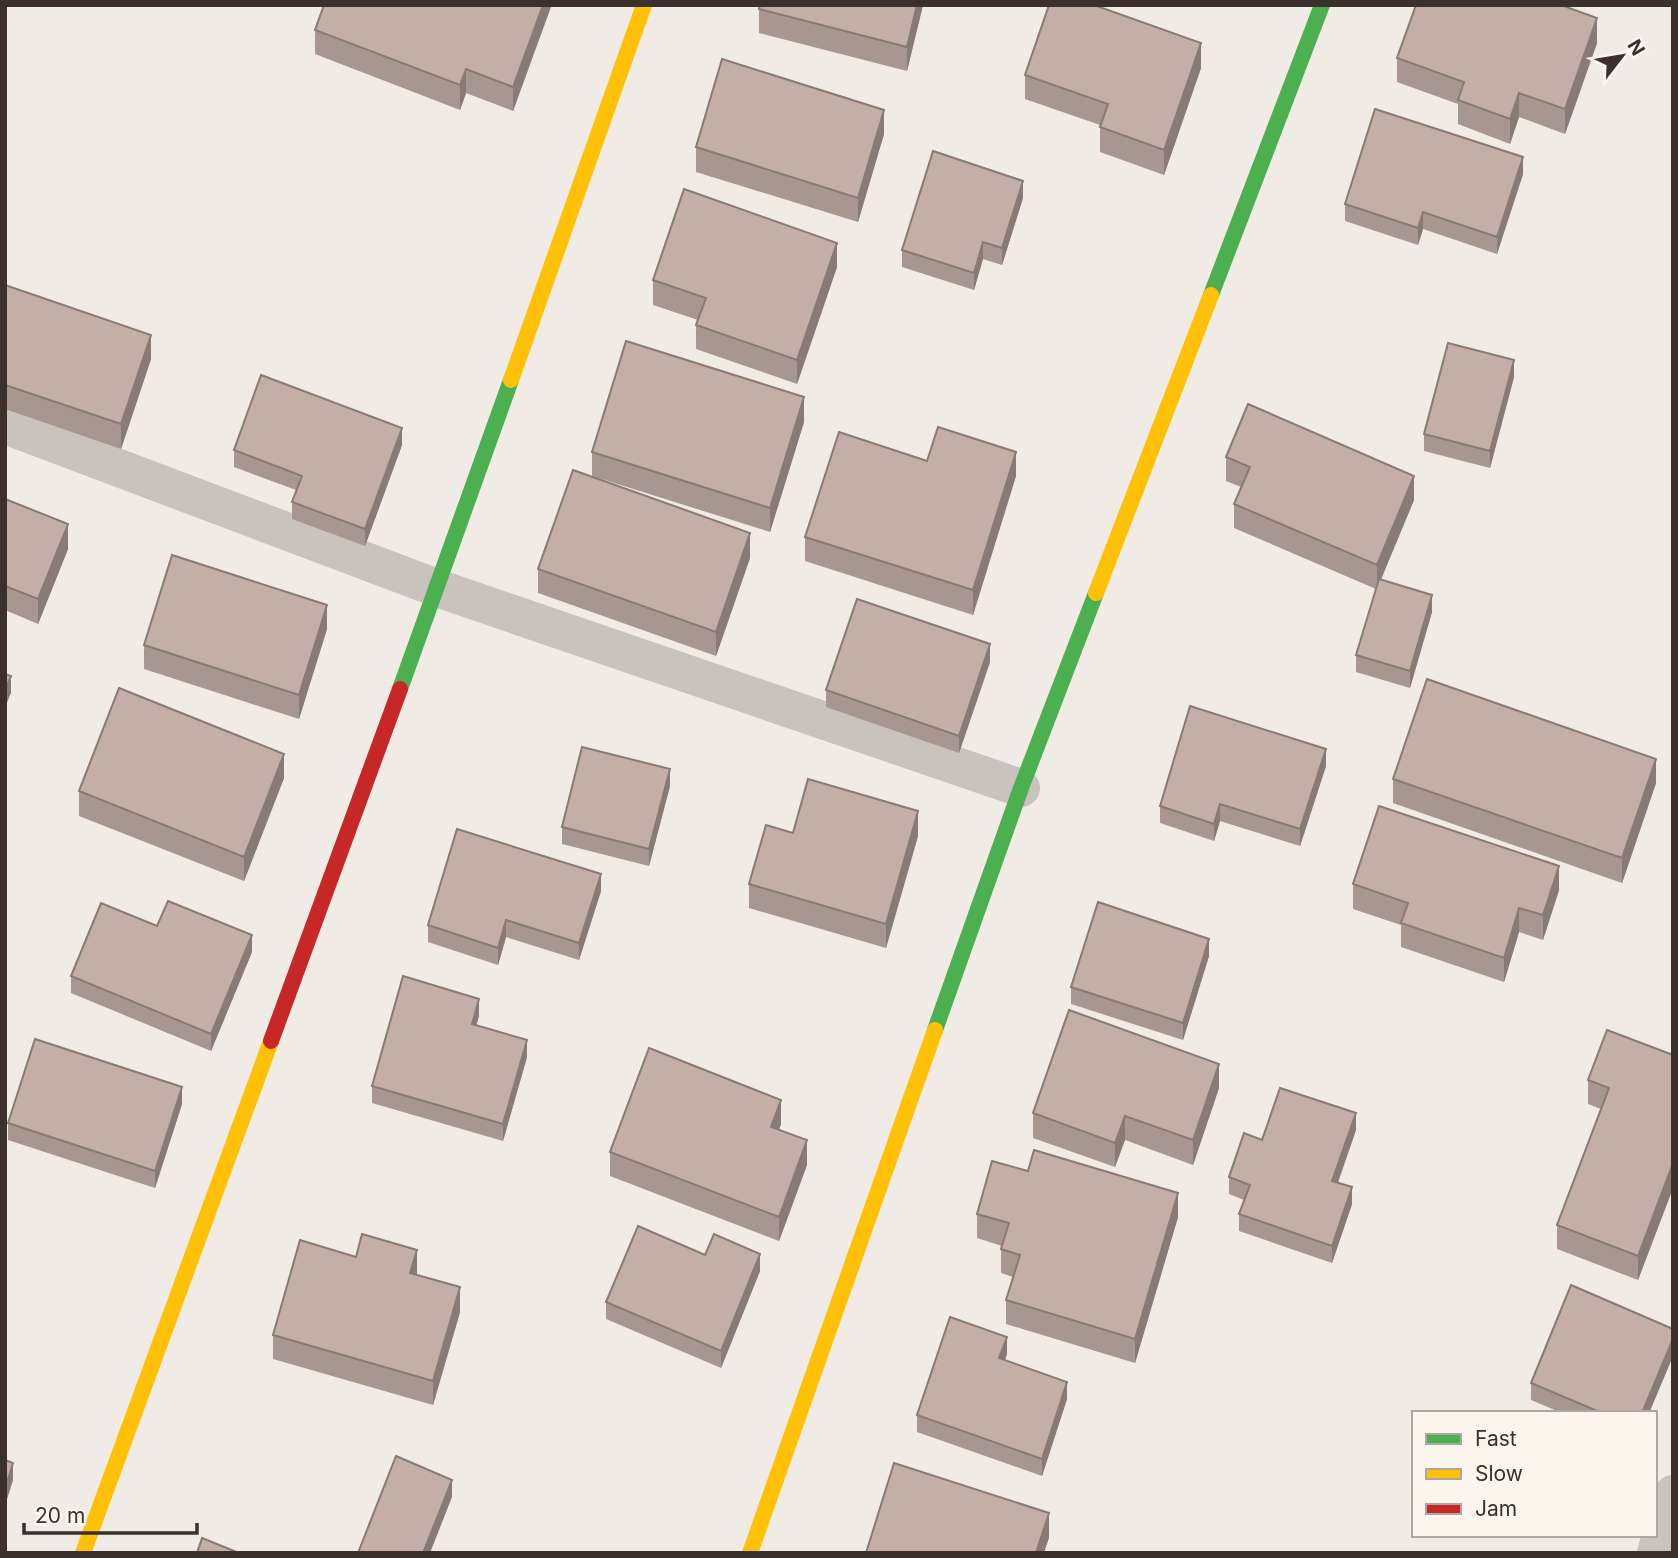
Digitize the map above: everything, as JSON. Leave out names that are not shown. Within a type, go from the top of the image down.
[{"type":"street","points":[[83,1553],[437,589],[644,5]]},
{"type":"street","points":[[750,1553],[1021,788],[1322,5]]},
{"type":"street","points":[[5,425],[437,589],[1021,788]]},
{"type":"street","points":[[1656,1553],[1673,1494]]},
{"type":"building","points":[[324,5],[543,5],[513,87],[466,69],[460,85],[315,30]]},
{"type":"building","points":[[760,5],[917,5],[907,47],[759,9]]},
{"type":"building","points":[[1049,5],[1094,5],[1201,43],[1164,150],[1100,127],[1108,104],[1025,75]]},
{"type":"building","points":[[1416,5],[1561,5],[1597,18],[1565,109],[1519,93],[1510,119],[1458,100],[1464,82],[1397,58]]},
{"type":"building","points":[[722,59],[884,110],[858,198],[696,147]]},
{"type":"building","points":[[1375,109],[1523,157],[1497,237],[1423,212],[1418,228],[1345,204]]},
{"type":"building","points":[[933,151],[1023,181],[1002,248],[983,242],[974,273],[902,250]]},
{"type":"building","points":[[684,189],[837,243],[797,360],[696,325],[706,298],[653,280]]},
{"type":"building","points":[[5,285],[151,335],[121,424],[5,385]]},
{"type":"building","points":[[626,341],[804,397],[770,508],[592,452]]},
{"type":"building","points":[[1448,343],[1514,360],[1490,451],[1424,434]]},
{"type":"building","points":[[261,375],[402,428],[365,529],[292,502],[302,476],[234,450]]},
{"type":"building","points":[[1248,404],[1414,476],[1377,565],[1234,504],[1250,467],[1226,457]]},
{"type":"building","points":[[938,427],[1016,452],[973,590],[805,537],[839,432],[927,461]]},
{"type":"building","points":[[573,470],[750,533],[716,632],[538,569]]},
{"type":"building","points":[[5,499],[68,524],[38,599],[5,586]]},
{"type":"building","points":[[172,555],[327,605],[299,695],[144,645]]},
{"type":"building","points":[[1379,579],[1432,595],[1410,671],[1356,655]]},
{"type":"building","points":[[857,599],[990,644],[959,736],[826,690]]},
{"type":"building","points":[[5,674],[11,676],[5,690]]},
{"type":"building","points":[[1427,679],[1656,759],[1622,858],[1393,779]]},
{"type":"building","points":[[119,688],[284,754],[244,857],[79,791]]},
{"type":"building","points":[[1190,706],[1326,749],[1300,829],[1220,804],[1214,824],[1160,806]]},
{"type":"building","points":[[582,747],[670,769],[649,849],[562,827]]},
{"type":"building","points":[[808,779],[918,811],[886,924],[749,884],[766,825],[793,833]]},
{"type":"building","points":[[1379,806],[1559,866],[1543,915],[1519,908],[1504,958],[1401,923],[1408,903],[1353,884]]},
{"type":"building","points":[[457,829],[601,874],[579,943],[506,920],[498,948],[428,925]]},
{"type":"building","points":[[168,901],[252,935],[211,1034],[71,976],[101,903],[157,926]]},
{"type":"building","points":[[1098,902],[1209,939],[1183,1023],[1071,987]]},
{"type":"building","points":[[403,976],[479,999],[472,1024],[527,1040],[503,1124],[372,1086]]},
{"type":"building","points":[[1069,1010],[1219,1064],[1193,1140],[1125,1116],[1115,1143],[1033,1113]]},
{"type":"building","points":[[1607,1030],[1673,1055],[1673,1163],[1638,1256],[1557,1225],[1609,1088],[1588,1080]]},
{"type":"building","points":[[35,1039],[182,1087],[155,1171],[8,1123]]},
{"type":"building","points":[[649,1048],[781,1100],[771,1127],[807,1140],[779,1217],[610,1152]]},
{"type":"building","points":[[1280,1088],[1356,1113],[1332,1181],[1352,1187],[1332,1246],[1239,1214],[1250,1185],[1229,1177],[1244,1133],[1262,1140]]},
{"type":"building","points":[[1034,1150],[1178,1193],[1135,1339],[1006,1300],[1020,1255],[1001,1249],[1009,1223],[977,1214],[992,1161],[1028,1171]]},
{"type":"building","points":[[638,1226],[705,1255],[714,1234],[760,1254],[721,1351],[606,1302]]},
{"type":"building","points":[[362,1234],[417,1250],[410,1273],[460,1287],[433,1381],[273,1335],[300,1240],[356,1257]]},
{"type":"building","points":[[1571,1285],[1673,1329],[1673,1339],[1643,1411],[1597,1411],[1531,1383]]},
{"type":"building","points":[[950,1317],[1007,1337],[999,1358],[1067,1382],[1042,1459],[917,1415]]},
{"type":"building","points":[[396,1456],[452,1480],[423,1553],[358,1553]]},
{"type":"building","points":[[5,1460],[13,1463],[5,1489]]},
{"type":"building","points":[[894,1463],[1049,1513],[1036,1553],[866,1553]]},
{"type":"building","points":[[202,1538],[239,1553],[197,1553]]},
{"type":"traffic: fast","points":[[1211,295],[1322,5]]},
{"type":"traffic: fast","points":[[400,689],[511,380]]},
{"type":"traffic: fast","points":[[935,1030],[1021,788],[1096,593]]},
{"type":"traffic: slow","points":[[511,380],[644,5]]},
{"type":"traffic: slow","points":[[1096,593],[1211,295]]},
{"type":"traffic: slow","points":[[750,1553],[935,1030]]},
{"type":"traffic: slow","points":[[83,1553],[271,1041]]},
{"type":"traffic: jam","points":[[271,1041],[400,689]]}]
